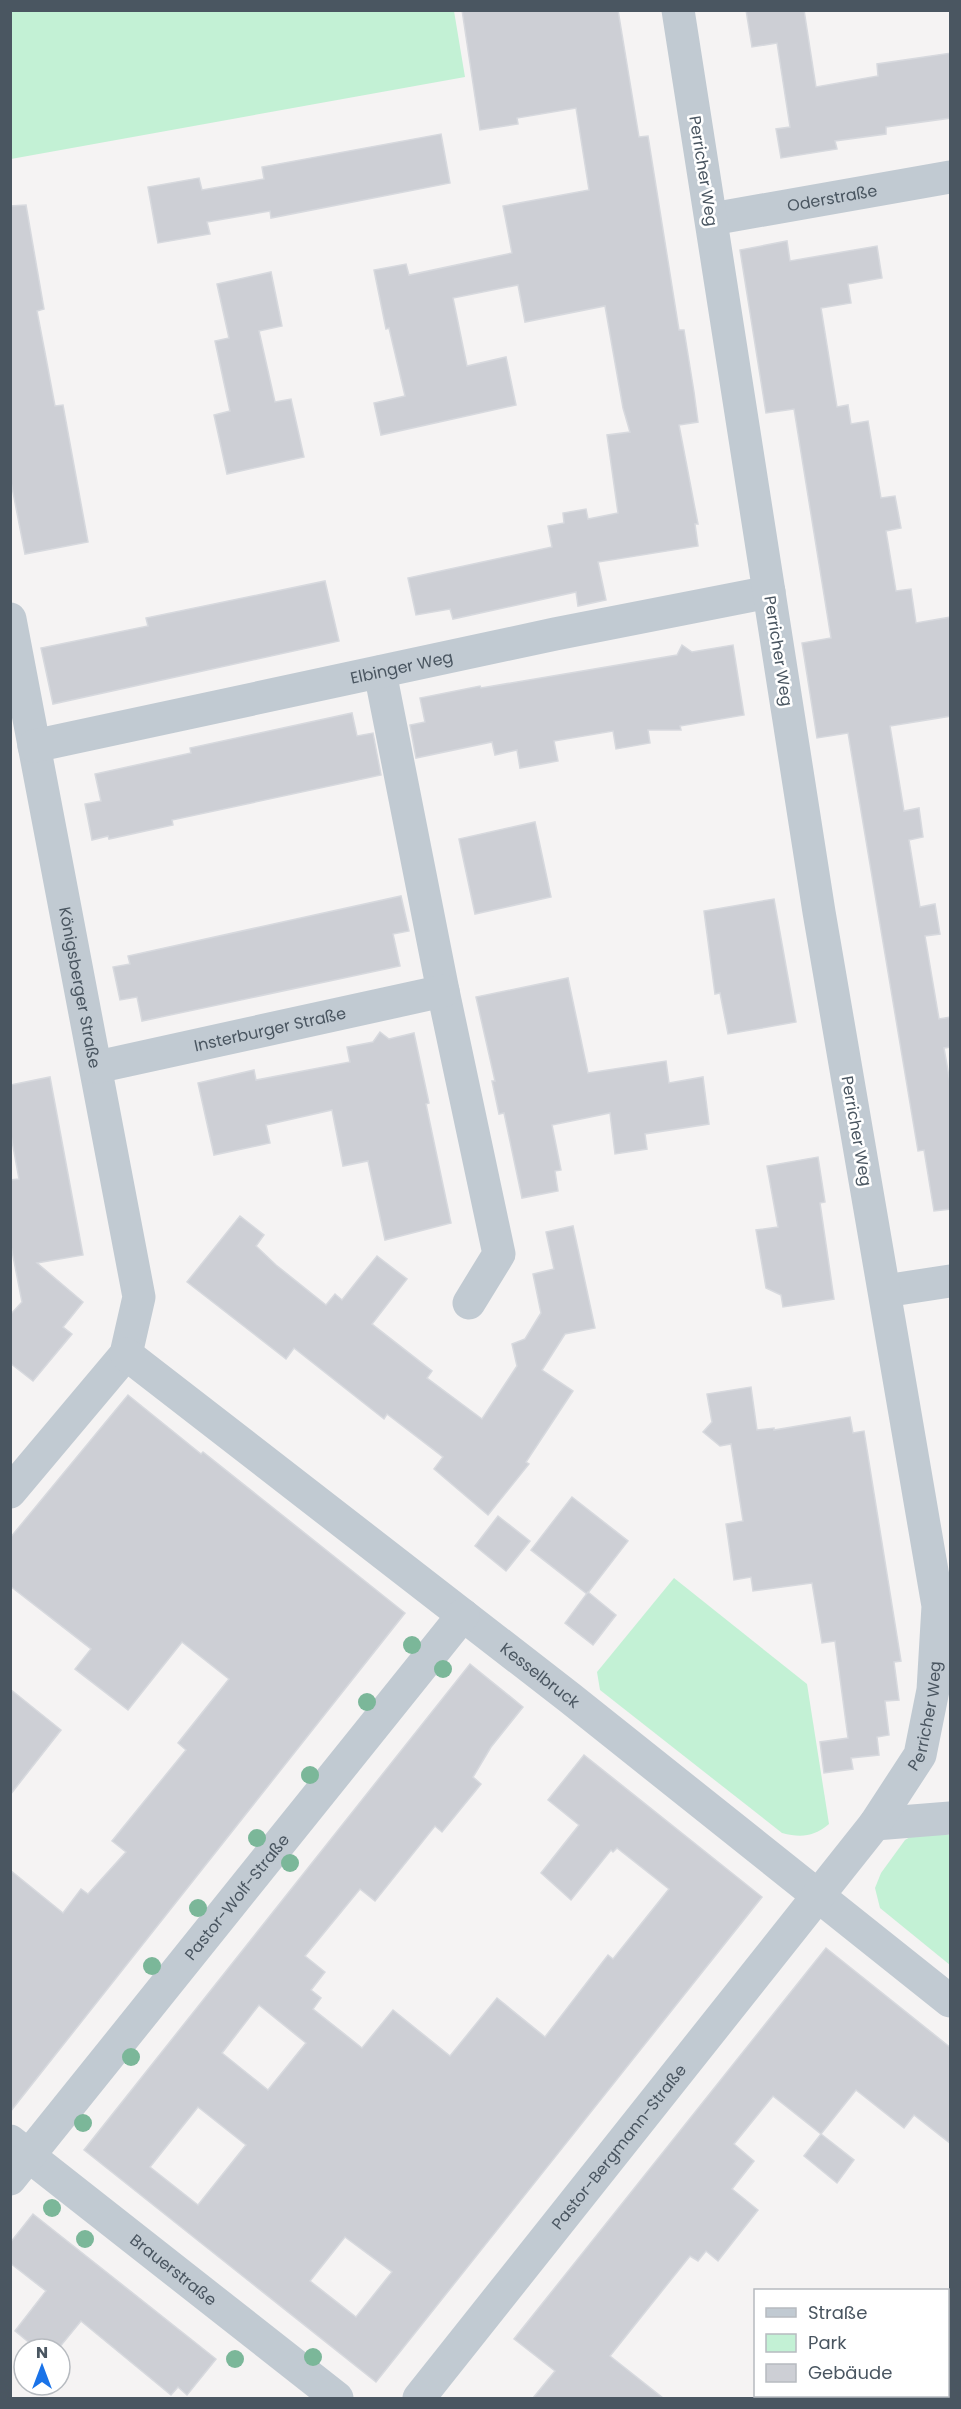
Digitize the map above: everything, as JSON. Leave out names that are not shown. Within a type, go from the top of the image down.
[{"type":"street","name":"Perricher Weg","points":[[678,10],[819,912],[938,1606],[933,1690],[920,1755],[875,1824],[816,1894]]},
{"type":"street","name":"Oderstraße","points":[[712,219],[951,177]]},
{"type":"street","name":"Elbinger Weg","points":[[34,746],[555,634],[769,592]]},
{"type":"street","name":"Königsberger Straße","points":[[10,619],[139,1297],[126,1354]]},
{"type":"street","points":[[380,672],[442,991],[499,1254],[469,1303]]},
{"type":"street","name":"Insterburger Straße","points":[[97,1067],[442,991]]},
{"type":"street","points":[[885,1291],[951,1281]]},
{"type":"street","points":[[10,1492],[126,1354]]},
{"type":"street","name":"Kesselbruck","points":[[126,1354],[463,1615],[951,2001]]},
{"type":"street","name":"Pastor-Wolf-Straße","points":[[17,2159],[463,1615]]},
{"type":"street","points":[[875,1824],[951,1818]]},
{"type":"street","name":"Pastor-Bergmann-Straße","points":[[419,2398],[816,1894]]},
{"type":"street","name":"Brauerstraße","points":[[17,2159],[337,2398]]},
{"type":"green space","points":[[11,10],[454,11],[465,77],[11,159]]},
{"type":"green space","points":[[674,1578],[807,1684],[829,1824],[818,1832],[801,1836],[782,1833],[600,1690],[597,1672]]},
{"type":"green space","points":[[922,1830],[950,1835],[950,1965],[880,1908],[875,1888],[881,1873],[905,1840]]},
{"type":"building","points":[[462,10],[618,10],[639,137],[648,136],[679,330],[684,330],[694,392],[698,422],[679,425],[698,524],[695,524],[698,546],[598,562],[606,600],[578,606],[576,592],[453,619],[450,609],[416,615],[408,578],[552,547],[548,526],[564,523],[563,513],[586,509],[588,519],[618,513],[607,435],[630,432],[623,408],[605,306],[525,322],[518,285],[453,298],[467,366],[506,357],[516,405],[381,435],[374,403],[405,396],[389,328],[386,329],[374,270],[406,264],[409,275],[512,253],[503,206],[589,190],[576,108],[517,118],[518,124],[480,130]]},
{"type":"building","points":[[746,10],[804,10],[816,87],[878,76],[877,64],[951,53],[951,118],[886,127],[886,134],[835,141],[837,149],[781,158],[776,129],[790,127],[777,43],[752,47]]},
{"type":"building","points":[[441,134],[450,183],[271,218],[270,211],[207,222],[210,234],[158,243],[148,187],[199,178],[202,190],[264,179],[262,167]]},
{"type":"building","points":[[26,205],[44,309],[37,311],[55,406],[63,405],[88,542],[25,554],[10,477],[10,206]]},
{"type":"building","points":[[787,241],[790,261],[877,246],[882,278],[848,284],[851,303],[821,308],[837,407],[848,405],[851,424],[868,421],[881,498],[895,496],[901,528],[886,531],[896,591],[911,589],[916,623],[951,617],[951,716],[890,726],[904,811],[919,808],[923,837],[909,840],[920,907],[935,904],[940,934],[925,936],[939,1019],[951,1017],[951,1047],[944,1048],[951,1088],[951,1209],[934,1211],[924,1150],[918,1151],[848,733],[817,738],[802,643],[831,638],[794,409],[766,413],[740,250]]},
{"type":"building","points":[[271,272],[282,326],[259,331],[275,402],[291,399],[304,457],[227,474],[214,415],[230,411],[215,341],[229,338],[217,284]]},
{"type":"building","points":[[325,581],[339,641],[53,704],[41,648],[148,626],[146,618]]},
{"type":"building","points":[[682,645],[692,652],[733,645],[744,715],[680,726],[681,730],[648,730],[650,743],[616,749],[613,731],[554,741],[558,761],[520,768],[517,750],[495,755],[492,742],[416,758],[410,725],[425,722],[420,698],[480,686],[481,688],[677,655]]},
{"type":"building","points":[[352,713],[357,736],[373,733],[381,775],[172,820],[173,825],[109,839],[108,836],[92,840],[85,804],[101,801],[95,774],[191,753],[190,748]]},
{"type":"building","points":[[535,822],[551,897],[475,914],[459,839]]},
{"type":"building","points":[[401,896],[409,931],[393,934],[400,966],[142,1021],[137,997],[120,1000],[113,967],[130,964],[128,956]]},
{"type":"building","points":[[774,899],[796,1022],[728,1034],[720,993],[715,994],[704,911]]},
{"type":"building","points":[[568,978],[588,1073],[666,1061],[669,1083],[703,1077],[709,1124],[645,1134],[647,1149],[615,1154],[610,1113],[552,1125],[561,1170],[555,1171],[558,1191],[522,1198],[504,1113],[499,1114],[492,1081],[495,1081],[476,997]]},
{"type":"building","points":[[380,1032],[389,1039],[414,1033],[451,1223],[385,1240],[368,1161],[343,1166],[332,1110],[266,1125],[270,1143],[214,1155],[198,1083],[254,1070],[256,1080],[350,1062],[347,1047],[373,1042]]},
{"type":"building","points":[[50,1077],[83,1255],[37,1263],[83,1302],[63,1327],[72,1334],[33,1381],[10,1363],[10,1315],[22,1302],[10,1241],[10,1180],[19,1179],[10,1130],[10,1085]]},
{"type":"building","points":[[818,1157],[825,1202],[820,1203],[834,1299],[783,1307],[781,1295],[766,1288],[756,1230],[778,1227],[767,1166]]},
{"type":"building","points":[[240,1216],[264,1235],[256,1246],[326,1305],[335,1294],[342,1300],[377,1256],[407,1279],[372,1324],[432,1371],[427,1378],[482,1419],[517,1366],[512,1344],[525,1339],[541,1313],[533,1274],[554,1269],[546,1232],[573,1226],[595,1328],[565,1334],[542,1370],[573,1391],[526,1462],[529,1464],[488,1515],[434,1469],[443,1457],[387,1414],[384,1419],[294,1348],[286,1359],[187,1282]]},
{"type":"building","points":[[751,1387],[757,1430],[774,1428],[774,1430],[850,1417],[853,1433],[864,1431],[901,1661],[894,1662],[899,1700],[885,1701],[889,1735],[877,1737],[879,1755],[851,1758],[853,1769],[824,1773],[820,1742],[848,1738],[835,1641],[822,1643],[812,1583],[753,1591],[751,1577],[734,1580],[726,1524],[743,1521],[731,1444],[720,1446],[703,1432],[712,1422],[707,1394]]},
{"type":"building","points":[[128,1395],[405,1613],[10,2112],[10,1870],[63,1913],[81,1889],[88,1894],[126,1852],[112,1841],[186,1750],[178,1743],[229,1679],[182,1642],[128,1710],[75,1669],[91,1649],[10,1586],[10,1538]]},
{"type":"building","points":[[572,1497],[628,1541],[587,1594],[531,1550]]},
{"type":"building","points":[[498,1516],[530,1541],[506,1571],[475,1546]]},
{"type":"building","points":[[588,1592],[616,1615],[593,1645],[565,1623]]},
{"type":"building","points":[[470,1664],[523,1707],[491,1747],[473,1777],[481,1784],[442,1832],[435,1826],[375,1901],[360,1889],[305,1956],[325,1972],[311,1990],[321,1998],[313,2009],[362,2048],[393,2010],[450,2056],[497,1998],[545,2037],[608,1955],[613,1959],[669,1889],[617,1848],[613,1852],[611,1850],[571,1900],[541,1873],[579,1825],[548,1800],[584,1755],[762,1897],[376,2382],[84,2150]],"holes":[[[259,2005],[306,2043],[268,2090],[222,2053]],[[198,2107],[246,2145],[198,2205],[150,2167]],[[345,2237],[392,2272],[356,2317],[310,2281]]]},
{"type":"building","points":[[10,1689],[61,1730],[10,1795]]},
{"type":"building","points":[[826,1948],[951,2048],[951,2144],[914,2115],[904,2128],[856,2090],[821,2134],[773,2096],[734,2144],[754,2161],[732,2189],[758,2210],[718,2261],[706,2251],[698,2261],[690,2256],[610,2356],[663,2398],[533,2398],[555,2371],[514,2339]]},
{"type":"building","points":[[821,2134],[854,2160],[837,2183],[804,2156]]},
{"type":"building","points":[[33,2214],[216,2359],[187,2395],[178,2387],[171,2395],[81,2321],[68,2337],[22,2337],[15,2331],[46,2291],[10,2263],[10,2243]]}]
